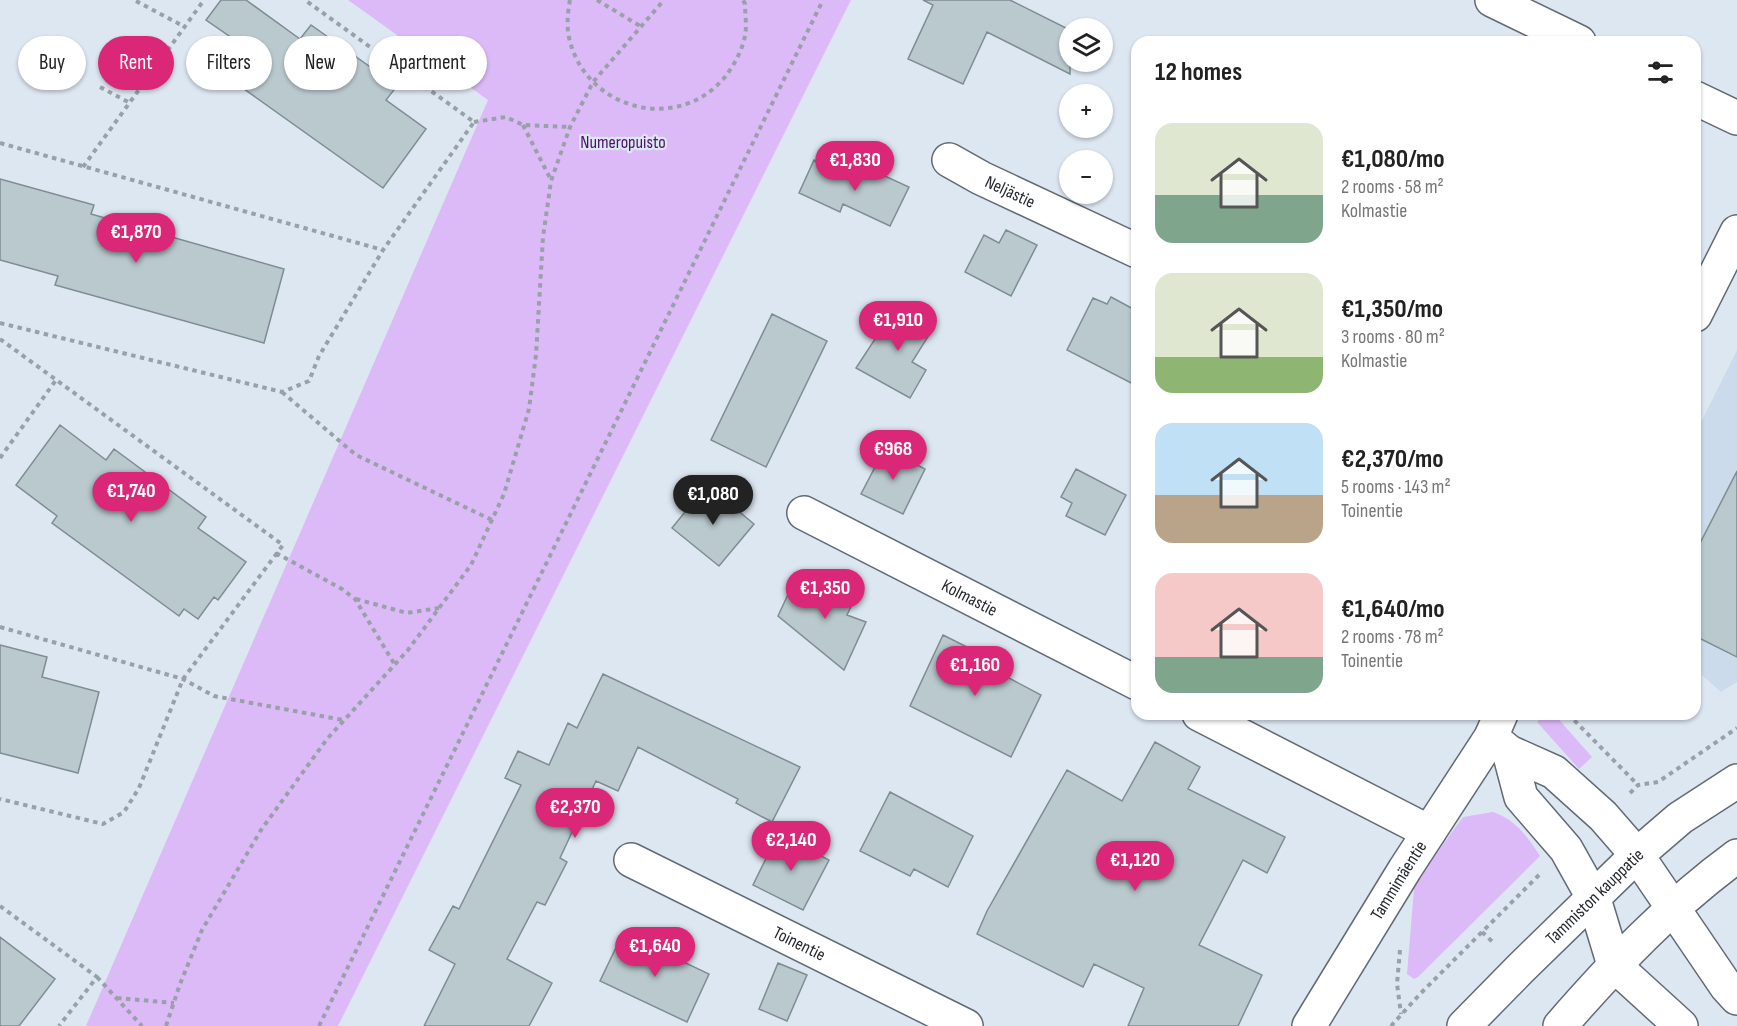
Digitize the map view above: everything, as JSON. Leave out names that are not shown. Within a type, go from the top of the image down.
[{"type":"street","points":[[1492,0],[1567,36]]},
{"type":"street","points":[[1701,101],[1737,118]]},
{"type":"street","name":"Neljästie","points":[[949,160],[981,178],[1131,248]]},
{"type":"street","points":[[1701,303],[1737,232]]},
{"type":"street","name":"Kolmastie","points":[[804,513],[1131,680]]},
{"type":"street","points":[[1211,720],[1429,832]]},
{"type":"street","points":[[1500,734],[1554,772],[1603,816],[1637,855],[1726,986],[1737,998]]},
{"type":"street","points":[[1500,734],[1521,797],[1566,849],[1594,898],[1614,964],[1681,1026]]},
{"type":"street","name":"Tammimäentie","points":[[1309,1026],[1429,832],[1500,734]]},
{"type":"street","name":"Tammiston kauppatie","points":[[1464,1026],[1637,855],[1680,818],[1737,781]]},
{"type":"street","points":[[1560,1026],[1614,964],[1672,908],[1737,856]]},
{"type":"street","name":"Toinentie","points":[[631,860],[966,1026]]},
{"type":"path","points":[[83,167],[204,0]]},
{"type":"path","points":[[305,0],[474,122],[506,117],[523,125],[570,127]]},
{"type":"path","points":[[570,0],[568,31],[580,65],[593,82],[609,95],[626,104],[649,109],[672,108],[691,103],[716,87],[735,64],[745,36],[743,0]]},
{"type":"path","points":[[597,0],[640,26]]},
{"type":"path","points":[[166,1026],[202,930],[261,830],[327,739],[395,665],[471,565],[504,494],[529,409],[536,355],[543,237],[551,181],[570,127],[593,82],[664,0]]},
{"type":"path","points":[[319,1026],[822,0]]},
{"type":"path","points":[[136,1],[185,27]]},
{"type":"path","points":[[106,90],[130,103]]},
{"type":"path","points":[[282,392],[309,381],[319,356],[383,250],[474,122]]},
{"type":"path","points":[[523,125],[551,181]]},
{"type":"path","points":[[0,143],[383,250]]},
{"type":"path","points":[[0,323],[282,392],[356,455],[492,520]]},
{"type":"path","points":[[0,339],[283,544],[183,679],[139,788],[124,812],[103,824],[0,799]]},
{"type":"path","points":[[0,456],[56,380]]},
{"type":"path","points":[[276,553],[342,589],[355,599],[395,665]]},
{"type":"path","points":[[355,599],[407,613],[439,608]]},
{"type":"path","points":[[0,627],[183,679],[214,696],[344,721]]},
{"type":"path","points":[[1574,720],[1638,785]]},
{"type":"path","points":[[0,906],[97,977],[142,1026]]},
{"type":"path","points":[[59,1026],[97,977]]},
{"type":"path","points":[[116,998],[174,1003]]},
{"type":"shaded area","points":[[1737,350],[1737,682],[1721,692],[1701,674],[1701,422]]},
{"type":"green space","name":"Numeropuisto","points":[[348,0],[851,0],[338,1026],[86,1026],[488,100],[474,90],[487,90],[487,36],[398,36]]},
{"type":"green space","points":[[1539,720],[1559,720],[1592,757],[1579,769],[1537,722]]},
{"type":"green space","points":[[1493,812],[1515,824],[1540,856],[1414,979],[1407,974],[1414,889],[1422,873],[1463,817]]},
{"type":"building","points":[[221,0],[246,0],[296,36],[284,36],[284,90],[357,90],[357,58],[369,66],[369,90],[394,90],[386,100],[426,129],[383,188],[245,90],[272,90],[272,36],[229,36],[206,20]]},
{"type":"building","points":[[923,0],[1010,0],[1059,24],[1059,68],[987,32],[963,84],[908,59],[933,5]]},
{"type":"building","points":[[311,25],[327,36],[302,36]]},
{"type":"building","points":[[814,160],[854,179],[861,165],[909,187],[890,226],[843,204],[840,212],[799,193]]},
{"type":"building","points":[[0,179],[94,205],[91,214],[284,269],[264,343],[55,285],[58,276],[0,260]]},
{"type":"building","points":[[1006,230],[1037,245],[1011,296],[965,272],[984,235],[999,243]]},
{"type":"building","points":[[1111,297],[1131,308],[1131,383],[1067,350],[1093,298],[1107,304]]},
{"type":"building","points":[[898,304],[934,327],[912,362],[926,370],[910,398],[856,368]]},
{"type":"building","points":[[772,314],[827,341],[766,467],[711,440]]},
{"type":"building","points":[[60,425],[106,460],[114,449],[206,517],[198,528],[246,562],[218,600],[214,597],[198,619],[184,609],[179,616],[52,523],[57,516],[16,485]]},
{"type":"building","points":[[885,448],[925,469],[903,514],[861,494]]},
{"type":"building","points":[[1076,469],[1126,495],[1105,535],[1066,516],[1072,503],[1061,497]]},
{"type":"building","points":[[1737,471],[1737,657],[1701,639],[1701,541]]},
{"type":"building","points":[[707,485],[754,524],[719,566],[672,528]]},
{"type":"building","points":[[823,576],[857,594],[847,615],[866,622],[844,670],[778,616],[791,588],[813,597]]},
{"type":"building","points":[[943,635],[1011,669],[1007,677],[1041,695],[1011,757],[910,706]]},
{"type":"building","points":[[0,645],[47,657],[42,677],[99,692],[78,773],[0,753]]},
{"type":"building","points":[[603,674],[800,767],[772,822],[736,803],[738,799],[638,747],[618,791],[596,781],[560,858],[567,862],[545,905],[537,902],[507,959],[552,983],[529,1026],[424,1026],[455,964],[429,950],[453,906],[459,909],[521,785],[505,778],[518,751],[549,765],[568,723],[577,728]]},
{"type":"building","points":[[1155,742],[1200,767],[1188,789],[1285,837],[1267,873],[1243,860],[1199,945],[1262,975],[1238,1026],[1128,1026],[1144,988],[1094,964],[1083,987],[977,934],[987,911],[1067,770],[1122,801]]},
{"type":"building","points":[[890,792],[973,836],[948,887],[914,869],[910,876],[860,851]]},
{"type":"building","points":[[778,834],[829,860],[803,910],[753,885]]},
{"type":"building","points":[[623,933],[709,974],[687,1022],[600,981]]},
{"type":"building","points":[[0,937],[55,979],[19,1026],[0,1026]]},
{"type":"building","points":[[778,963],[807,975],[787,1021],[759,1009]]}]
